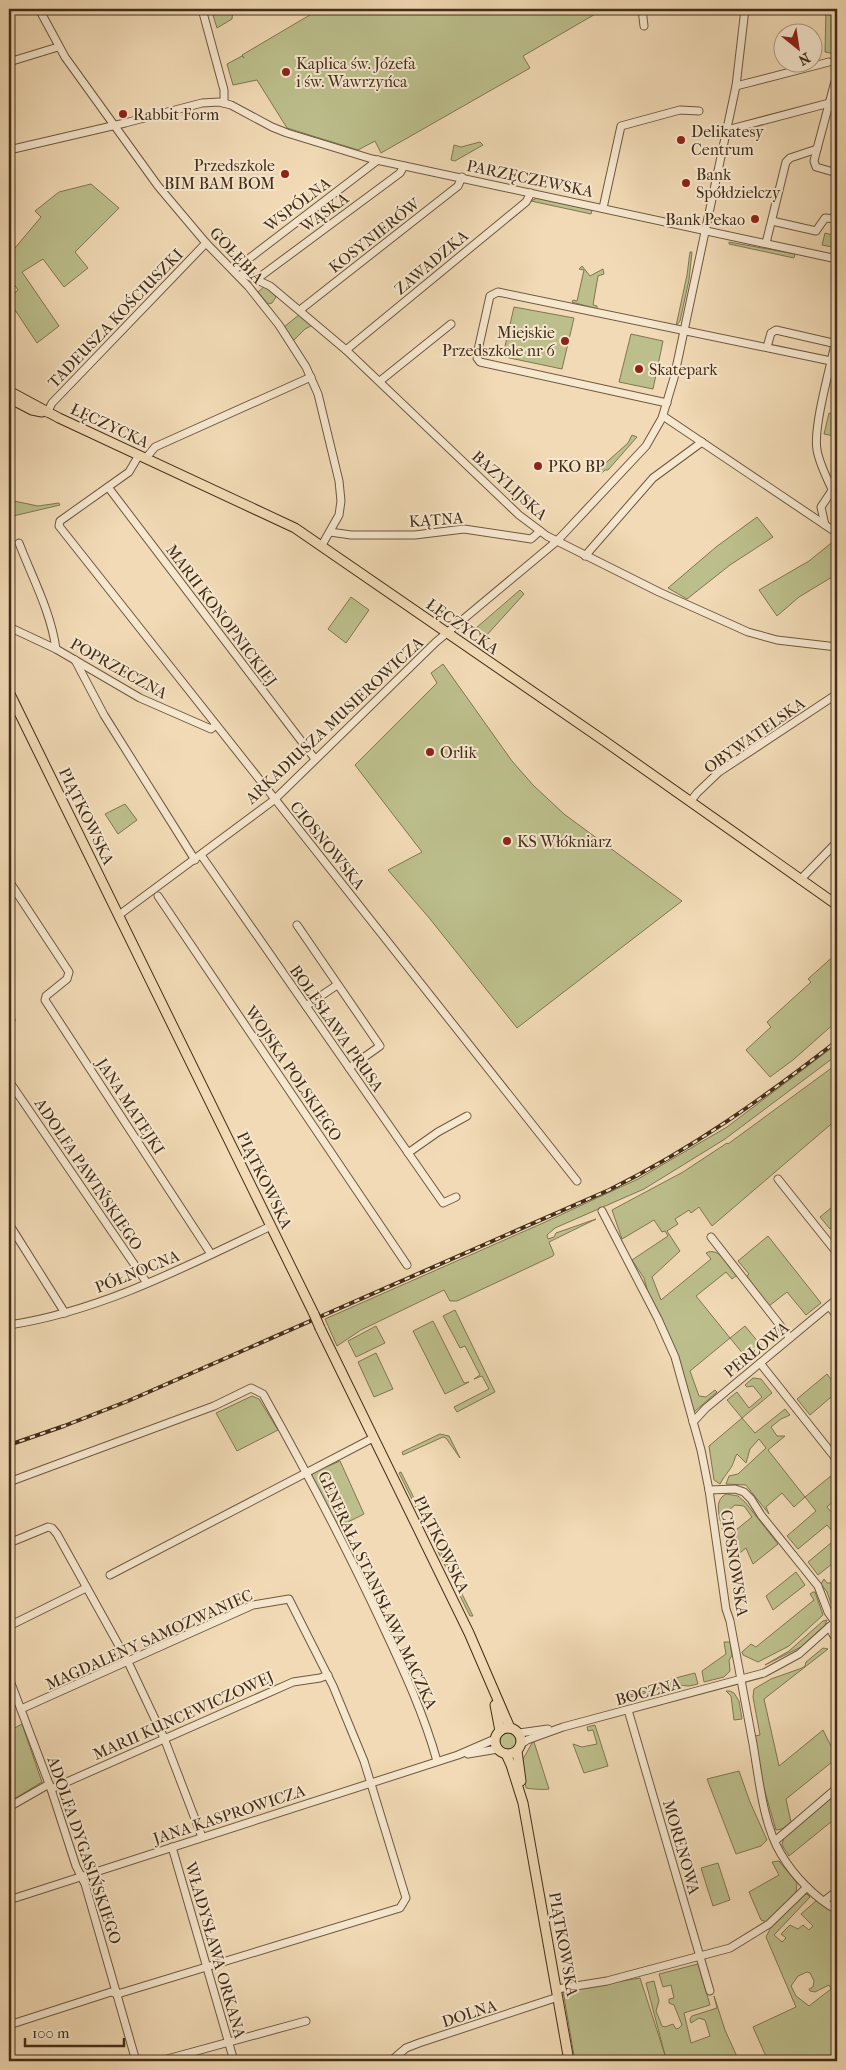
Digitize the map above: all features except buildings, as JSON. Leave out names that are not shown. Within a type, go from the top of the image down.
[{"type":"main road","name":"ŁĘCZYCKA","points":[[9,391],[35,404],[47,413],[282,521],[322,545],[837,905]]},
{"type":"main road","name":"ŁĘCZYCKA","points":[[9,398],[32,410],[47,413]]},
{"type":"main road","name":"PIĄTKOWSKA","points":[[9,692],[314,1314],[469,1633],[514,1731],[519,1748],[523,1803],[569,2061]]},
{"type":"main road","name":"PIĄTKOWSKA","points":[[490,1682],[499,1720],[500,1743],[511,1765],[523,1803]]},
{"type":"main road","points":[[500,1743],[514,1731]]},
{"type":"main road","points":[[500,1743],[519,1748]]},
{"type":"street","name":"GOŁĘBIA","points":[[39,9],[58,47],[113,126],[158,186],[206,243],[237,273],[279,325],[311,377],[318,394],[339,482],[341,501],[340,516],[322,545]]},
{"type":"street","points":[[9,150],[225,99],[202,9]]},
{"type":"street","points":[[642,9],[644,26]]},
{"type":"street","name":"ARKADIUSZA MUSIEROWICZA","points":[[119,915],[274,800],[448,633],[557,541],[646,446],[667,403],[736,86],[745,9]]},
{"type":"street","points":[[9,62],[58,47]]},
{"type":"street","points":[[736,86],[830,62]]},
{"type":"street","points":[[837,74],[814,161],[816,167],[837,173]]},
{"type":"street","name":"PARZĘCZEWSKA","points":[[225,99],[288,133],[378,160],[837,259]]},
{"type":"street","points":[[727,130],[837,101]]},
{"type":"street","points":[[604,208],[621,126],[680,110],[699,112]]},
{"type":"street","points":[[766,243],[787,160],[817,149]]},
{"type":"street","name":"WSPÓLNA","points":[[237,273],[378,160]]},
{"type":"street","name":"WĄSKA","points":[[257,279],[400,173],[404,166]]},
{"type":"street","name":"KOSYNIERÓW","points":[[300,310],[458,186],[462,177]]},
{"type":"street","name":"ZAWADZKA","points":[[346,350],[526,202],[531,193]]},
{"type":"street","points":[[772,221],[816,231],[825,218],[837,219]]},
{"type":"street","name":"TADEUSZA KOŚCIUSZKI","points":[[47,413],[52,403],[206,243]]},
{"type":"street","name":"BAZYLIJSKA","points":[[237,273],[257,279],[270,286],[300,310],[380,381],[499,496],[540,531],[585,556],[659,592],[748,632],[777,640],[837,647]]},
{"type":"street","points":[[667,403],[480,362],[477,358],[478,350],[490,296],[498,292],[683,332],[831,361]]},
{"type":"street","points":[[380,381],[450,324]]},
{"type":"street","points":[[767,347],[771,333],[776,330],[836,344],[818,427],[817,448],[820,461],[837,500]]},
{"type":"street","points":[[108,487],[129,472],[155,447],[311,377]]},
{"type":"street","points":[[662,416],[837,533]]},
{"type":"street","points":[[585,556],[653,478],[702,442]]},
{"type":"street","name":"CIOSNOWSKA","points":[[108,487],[60,521],[59,526],[577,1181]]},
{"type":"street","name":"MARII KONOPNICKIEJ","points":[[108,487],[315,760]]},
{"type":"street","points":[[825,525],[821,507],[832,488]]},
{"type":"street","name":"KĄTNA","points":[[330,532],[351,535],[415,535],[464,529],[531,539],[540,531]]},
{"type":"street","points":[[19,543],[48,615],[56,649]]},
{"type":"street","name":"POPRZECZNA","points":[[9,627],[56,649],[140,698],[211,729],[216,725]]},
{"type":"street","name":"BOLESŁAWA PRUSA","points":[[75,660],[104,715],[198,858],[306,1006],[443,1203],[456,1197]]},
{"type":"street","name":"OBYWATELSKA","points":[[690,802],[719,772],[837,694]]},
{"type":"street","points":[[800,880],[837,842]]},
{"type":"street","name":"JANA MATEJKI","points":[[9,881],[69,972],[67,979],[46,996],[45,1000],[212,1254]]},
{"type":"street","name":"WOJSKA POLSKIEGO","points":[[158,896],[407,1265]]},
{"type":"street","points":[[297,925],[380,1046],[349,1068]]},
{"type":"street","points":[[306,1006],[337,985]]},
{"type":"street","points":[[9,1015],[12,1020],[9,1025]]},
{"type":"street","name":"ADOLFA PAWIŃSKIEGO","points":[[9,1081],[147,1282]]},
{"type":"street","points":[[408,1153],[438,1132],[467,1116]]},
{"type":"street","points":[[778,1179],[837,1253]]},
{"type":"street","name":"CIOSNOWSKA","points":[[602,1211],[669,1343],[694,1422],[709,1490],[726,1609],[730,1621],[760,1783],[775,1841],[792,1870],[807,1886],[837,1910]]},
{"type":"street","points":[[9,1224],[65,1313]]},
{"type":"street","name":"PÓŁNOCNA","points":[[9,1325],[65,1313],[147,1282],[271,1226]]},
{"type":"street","points":[[711,1238],[790,1338]]},
{"type":"street","name":"PERŁOWA","points":[[694,1422],[706,1408],[837,1299]]},
{"type":"street","points":[[829,1306],[837,1316]]},
{"type":"street","points":[[760,1363],[837,1460]]},
{"type":"street","name":"GENERAŁA STANISŁAWA MACZKA","points":[[9,1482],[214,1406],[251,1388],[263,1394],[307,1472],[354,1564],[425,1721],[438,1762]]},
{"type":"street","points":[[110,1574],[373,1438]]},
{"type":"street","points":[[709,1490],[735,1489],[744,1492],[751,1499],[761,1515],[818,1586],[828,1612],[836,1621]]},
{"type":"street","points":[[9,1543],[41,1528],[52,1528],[58,1534],[128,1662],[164,1738],[202,1837]]},
{"type":"street","points":[[9,1626],[86,1588]]},
{"type":"street","name":"MAGDALENY SAMOZWANIEC","points":[[21,1709],[254,1605],[289,1598],[328,1674]]},
{"type":"street","name":"BOCZNA","points":[[519,1748],[527,1740],[563,1727],[764,1673],[789,1661],[836,1621]]},
{"type":"street","points":[[829,1627],[837,1641]]},
{"type":"street","points":[[9,2025],[111,1992],[116,1994],[207,1968],[400,1908],[406,1898],[364,1761],[328,1674]]},
{"type":"street","name":"MARII KUNCEWICZOWEJ","points":[[9,1807],[50,1786],[292,1682],[320,1678],[328,1674]]},
{"type":"street","name":"ADOLFA DYGASIŃSKIEGO","points":[[9,1678],[86,1886],[136,2061]]},
{"type":"street","name":"MORENOWA","points":[[628,1710],[710,1991]]},
{"type":"street","name":"BOCZNA","points":[[514,1731],[563,1727]]},
{"type":"street","name":"JANA KASPROWICZA","points":[[9,1900],[500,1743]]},
{"type":"street","points":[[775,1841],[837,1788]]},
{"type":"street","name":"WŁADYSŁAWA ORKANA","points":[[172,1847],[234,2061]]},
{"type":"street","name":"DOLNA","points":[[392,2061],[406,2048],[557,1993],[730,1948],[769,1924],[807,1886]]},
{"type":"street","points":[[824,1901],[837,1890]]},
{"type":"street","points":[[160,2061],[306,2021]]},
{"type":"green space","points":[[211,9],[233,9],[232,19],[217,28]]},
{"type":"green space","points":[[320,9],[604,9],[523,56],[530,68],[381,153],[375,141],[358,150],[287,128],[257,80],[233,85],[227,64],[242,56],[244,58],[242,55]]},
{"type":"green space","points":[[826,9],[837,9],[836,54],[825,52]]},
{"type":"green space","points":[[480,142],[483,145],[455,161],[451,160],[454,145],[461,147]]},
{"type":"green space","points":[[91,184],[119,208],[75,252],[88,268],[64,287],[43,259],[22,272],[59,326],[37,343],[9,301],[9,298],[18,290],[9,277],[9,255],[41,217],[35,211],[59,192]]},
{"type":"green space","points":[[537,198],[592,210],[591,214],[531,201]]},
{"type":"green space","points":[[825,233],[837,236],[837,248],[822,245]]},
{"type":"green space","points":[[729,242],[795,254],[794,258],[729,244]]},
{"type":"green space","points":[[690,252],[692,252],[689,280],[680,321],[676,326],[687,275]]},
{"type":"green space","points":[[582,266],[590,276],[603,269],[604,274],[598,276],[593,305],[597,306],[597,309],[572,302],[573,300],[577,301],[584,270],[579,269]]},
{"type":"green space","points":[[265,286],[276,297],[272,303],[268,304],[258,292]]},
{"type":"green space","points":[[514,307],[574,318],[562,369],[503,355]]},
{"type":"green space","points":[[300,314],[313,325],[305,329],[293,341],[284,327]]},
{"type":"green space","name":"Skatepark","points":[[631,334],[663,341],[653,389],[619,382]]},
{"type":"green space","points":[[829,413],[837,415],[834,436],[824,434]]},
{"type":"green space","points":[[632,435],[637,437],[608,470],[601,474],[600,468],[628,443]]},
{"type":"green space","points":[[9,500],[38,506],[59,503],[60,505],[9,517]]},
{"type":"green space","points":[[757,517],[773,537],[730,565],[687,599],[668,588],[716,547]]},
{"type":"green space","points":[[835,540],[837,542],[837,574],[799,597],[777,616],[759,590],[809,561]]},
{"type":"green space","points":[[520,590],[524,594],[485,637],[476,628]]},
{"type":"green space","points":[[351,597],[369,610],[346,643],[328,629]]},
{"type":"green space","name":"KS Włókniarz","points":[[443,664],[512,761],[533,785],[564,814],[682,901],[517,1028],[430,919],[388,870],[422,852],[355,765],[437,683],[431,673]]},
{"type":"green space","points":[[125,804],[137,820],[118,834],[105,814]]},
{"type":"green space","points":[[837,953],[837,1021],[793,1060],[770,1077],[746,1050],[771,1027],[767,1022],[811,982],[808,979]]},
{"type":"green space","points":[[837,1044],[837,1055],[725,1139],[644,1189],[555,1228],[547,1235],[548,1239],[554,1237],[556,1233],[596,1219],[549,1242],[554,1254],[553,1256],[457,1301],[450,1301],[444,1290],[361,1330],[337,1346],[325,1319],[638,1179],[727,1127]]},
{"type":"green space","points":[[837,1064],[837,1119],[712,1226],[699,1207],[691,1213],[689,1210],[675,1219],[678,1224],[667,1231],[680,1251],[652,1277],[661,1300],[711,1259],[706,1253],[715,1252],[724,1258],[737,1275],[732,1279],[726,1272],[696,1296],[730,1338],[690,1371],[699,1396],[706,1397],[715,1390],[717,1392],[694,1412],[672,1342],[648,1293],[644,1278],[632,1260],[668,1236],[665,1231],[662,1232],[654,1220],[622,1239],[612,1210],[683,1172],[728,1144]]},
{"type":"green space","points":[[837,1203],[837,1223],[830,1229],[820,1217]]},
{"type":"green space","points":[[768,1236],[821,1303],[806,1315],[787,1292],[769,1306],[746,1277],[749,1274],[738,1261]]},
{"type":"green space","points":[[455,1310],[495,1392],[457,1412],[454,1407],[489,1389],[482,1376],[474,1379],[480,1375],[465,1346],[460,1348],[443,1316]]},
{"type":"green space","points":[[433,1321],[464,1383],[469,1382],[445,1394],[413,1331]]},
{"type":"green space","points":[[376,1326],[385,1343],[356,1357],[348,1341]]},
{"type":"green space","points":[[745,1326],[764,1349],[749,1361],[730,1338]]},
{"type":"green space","points":[[376,1353],[393,1389],[374,1397],[358,1362]]},
{"type":"green space","points":[[827,1374],[837,1387],[837,1392],[810,1415],[797,1399]]},
{"type":"green space","points":[[753,1378],[761,1379],[772,1393],[742,1418],[727,1400],[737,1392],[749,1408],[762,1397],[753,1386],[747,1387],[745,1385]]},
{"type":"green space","points":[[252,1396],[259,1399],[278,1430],[237,1451],[216,1413]]},
{"type":"green space","points":[[785,1409],[790,1415],[771,1427],[777,1436],[785,1436],[768,1450],[805,1497],[794,1507],[782,1493],[766,1507],[769,1514],[746,1485],[726,1484],[729,1476],[738,1474],[766,1448],[759,1439],[750,1449],[746,1463],[737,1454],[731,1468],[720,1484],[714,1480],[709,1446],[742,1418],[755,1433]]},
{"type":"green space","points":[[440,1434],[449,1436],[460,1458],[446,1438],[443,1437],[403,1455],[402,1452]]},
{"type":"green space","points":[[340,1461],[364,1514],[338,1527],[312,1477],[312,1473]]},
{"type":"green space","points":[[837,1471],[837,1498],[827,1507],[832,1513],[835,1511],[837,1513],[837,1537],[827,1525],[798,1549],[787,1536],[816,1511],[805,1497]]},
{"type":"green space","points":[[401,1472],[473,1616],[470,1616],[399,1473]]},
{"type":"green space","points":[[726,1494],[738,1496],[745,1502],[778,1544],[753,1564],[746,1548],[730,1561],[726,1538],[752,1517],[744,1506],[735,1505],[723,1515],[725,1528],[722,1529],[718,1505]]},
{"type":"green space","points":[[837,1538],[837,1560],[818,1575],[808,1562]]},
{"type":"green space","points":[[796,1572],[805,1585],[773,1610],[766,1596]]},
{"type":"green space","points":[[824,1579],[827,1583],[834,1583],[837,1580],[837,1602],[832,1606],[827,1592],[821,1584]]},
{"type":"green space","points":[[815,1592],[823,1615],[789,1646],[758,1662],[743,1655],[742,1652],[751,1644],[756,1647],[814,1600],[810,1594]]},
{"type":"green space","points":[[827,1620],[825,1625],[801,1647],[765,1665],[789,1651],[823,1621]]},
{"type":"green space","points":[[724,1642],[730,1642],[732,1656],[729,1660],[730,1671],[724,1677],[704,1682],[702,1671],[726,1654]]},
{"type":"green space","points":[[823,1648],[828,1649],[764,1699],[779,1766],[823,1730],[837,1758],[786,1799],[791,1822],[782,1829],[776,1830],[763,1785],[755,1736],[760,1735],[753,1697],[754,1689],[771,1679],[802,1668],[806,1662]]},
{"type":"green space","points":[[695,1673],[698,1684],[689,1686],[675,1685],[630,1697],[629,1695],[662,1687],[660,1682]]},
{"type":"green space","points":[[726,1691],[734,1693],[739,1701],[742,1719],[734,1720],[731,1696]]},
{"type":"green space","points":[[22,1724],[42,1782],[9,1802],[9,1731]]},
{"type":"green space","points":[[595,1725],[608,1766],[584,1773],[573,1744],[582,1747],[597,1744],[593,1730],[588,1731],[587,1727]]},
{"type":"green space","points":[[505,1733],[511,1733],[516,1738],[514,1747],[505,1749],[500,1744],[500,1738]]},
{"type":"green space","points":[[534,1742],[549,1789],[526,1788],[522,1761]]},
{"type":"green space","points":[[739,1771],[767,1840],[761,1846],[736,1854],[707,1779]]},
{"type":"green space","points":[[837,1791],[837,1817],[789,1856],[782,1845],[784,1837]]},
{"type":"green space","points":[[779,1861],[797,1883],[796,1892],[767,1922],[761,1920],[749,1892],[779,1875],[772,1862]]},
{"type":"green space","points":[[718,1863],[730,1900],[713,1906],[701,1868]]},
{"type":"green space","points":[[807,1894],[810,1897],[774,1935],[782,1942],[786,1938],[781,1934],[790,1925],[798,1929],[803,1925],[809,1930],[813,1926],[801,1914],[817,1900],[837,1913],[837,2061],[768,2061],[753,2027],[796,2007],[766,1937],[771,1927]],"holes":[[[807,1972],[810,1973],[814,1981],[813,1987],[809,1989],[810,1991],[815,1992],[829,1985],[831,1989],[809,2006],[796,1996],[791,1986],[798,1976]]]},
{"type":"green space","points":[[698,1964],[710,2005],[684,2013],[691,2043],[710,2036],[705,2020],[699,2018],[691,2023],[690,2019],[692,2016],[717,2008],[714,1996],[725,2030],[739,2061],[575,2061],[563,1991],[640,1978],[665,2055],[646,1983],[654,1981],[659,2001],[656,2011],[662,2026],[665,2027],[673,2024],[676,2029],[679,2028],[682,2025],[674,2005],[669,2003],[669,1999],[674,1998],[671,1985],[663,1987],[659,1974]]},
{"type":"railway","points":[[9,1445],[128,1401],[609,1190],[699,1140],[783,1082],[837,1041]]},
{"type":"place","name":"Kaplica św. Józefa i św. Wawrzyńca","points":[[286,72]]},
{"type":"place","name":"Rabbit Form","points":[[123,114]]},
{"type":"place","name":"Delikatesy Centrum","points":[[681,140]]},
{"type":"place","name":"Przedszkole BIM BAM BOM","points":[[285,174]]},
{"type":"place","name":"Bank Spółdzielczy","points":[[686,183]]},
{"type":"place","name":"Bank Pekao","points":[[755,219]]},
{"type":"place","name":"Miejskie Przedszkole nr 6","points":[[565,341]]},
{"type":"place","name":"Skatepark","points":[[639,369]]},
{"type":"place","name":"PKO BP","points":[[538,466]]},
{"type":"place","name":"Orlik","points":[[430,752]]},
{"type":"place","name":"KS Włókniarz","points":[[507,841]]}]
